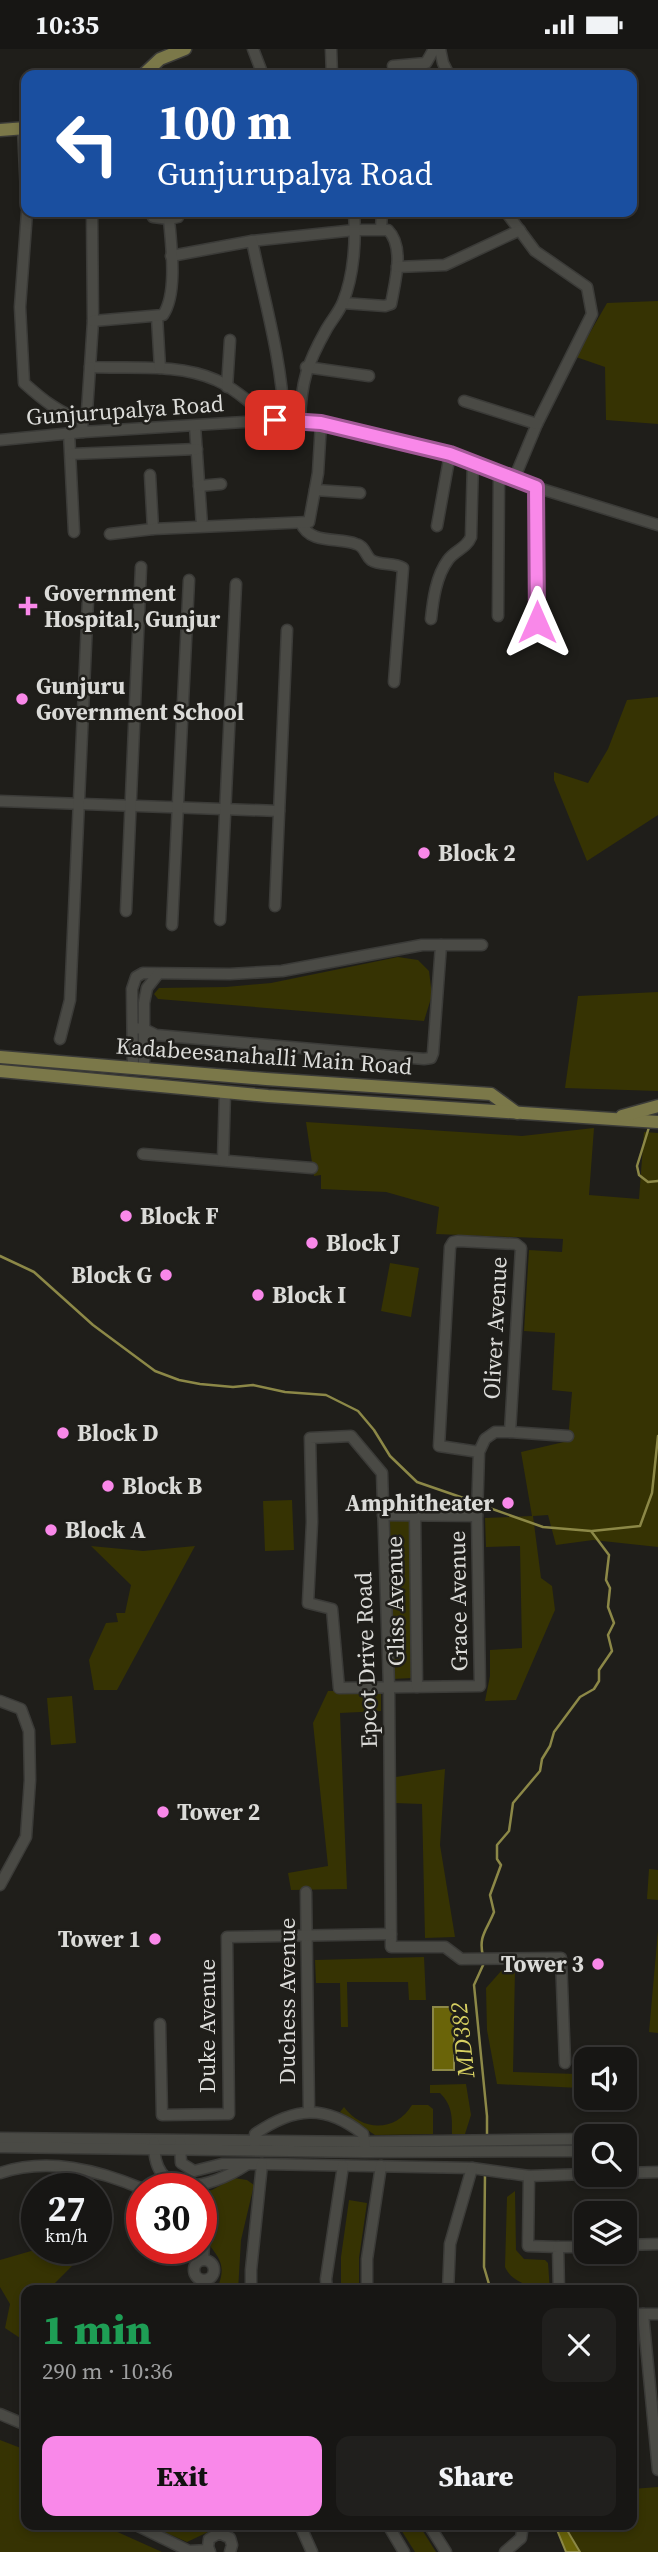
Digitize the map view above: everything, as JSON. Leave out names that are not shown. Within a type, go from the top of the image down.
[{"type":"main road","points":[[148,70],[160,59],[185,49]]},
{"type":"main road","points":[[0,130],[21,128]]},
{"type":"main road","name":"Kadabeesanahalli Main Road","points":[[0,1057],[491,1094],[518,1113]]},
{"type":"main road","name":"Kadabeesanahalli Main Road","points":[[0,1071],[225,1092],[658,1122]]},
{"type":"main road","name":"Kadabeesanahalli Main Road","points":[[611,1119],[658,1105]]},
{"type":"street","points":[[253,49],[259,70]]},
{"type":"street","points":[[331,49],[332,70]]},
{"type":"street","points":[[393,66],[426,62],[434,49]]},
{"type":"street","points":[[440,49],[446,70]]},
{"type":"street","points":[[27,217],[20,307],[24,383],[40,399],[83,426],[87,411],[93,321],[92,217]]},
{"type":"street","points":[[93,321],[158,317],[166,310],[173,278],[171,256],[174,217]]},
{"type":"street","points":[[300,421],[300,398],[306,367],[342,303],[349,277],[354,217]]},
{"type":"street","points":[[382,217],[382,229]]},
{"type":"street","points":[[510,217],[535,250],[587,287],[592,314],[537,424],[514,479]]},
{"type":"street","points":[[171,256],[252,241],[355,230],[388,230],[393,235],[397,267],[391,304],[385,306],[342,303]]},
{"type":"street","points":[[397,267],[445,265],[520,230]]},
{"type":"street","points":[[90,367],[160,368],[193,372],[218,380],[280,420],[284,398],[252,241]]},
{"type":"street","points":[[158,317],[160,368]]},
{"type":"street","points":[[227,387],[230,339]]},
{"type":"street","points":[[306,367],[369,376]]},
{"type":"street","points":[[284,398],[300,398]]},
{"type":"street","points":[[464,401],[537,424]]},
{"type":"street","name":"Gunjurupalya Road","points":[[0,440],[69,433],[83,426],[195,426],[280,420],[321,423],[450,454],[536,487],[658,525]]},
{"type":"street","points":[[110,534],[202,526],[309,522],[315,491],[321,423]]},
{"type":"street","points":[[195,426],[202,526]]},
{"type":"street","points":[[69,433],[74,532]]},
{"type":"street","points":[[71,454],[197,449]]},
{"type":"street","points":[[437,526],[450,454]]},
{"type":"street","points":[[430,619],[433,601],[448,559],[468,544],[471,537],[473,461]]},
{"type":"street","points":[[498,616],[499,473]]},
{"type":"street","points":[[149,475],[153,529]]},
{"type":"street","points":[[199,486],[221,484]]},
{"type":"street","points":[[536,487],[537,622]]},
{"type":"street","points":[[315,491],[360,493]]},
{"type":"street","points":[[301,523],[310,534],[319,538],[357,544],[374,561],[403,568],[394,683]]},
{"type":"street","points":[[126,911],[141,567]]},
{"type":"street","points":[[172,925],[189,580]]},
{"type":"street","points":[[220,920],[236,584]]},
{"type":"street","points":[[61,1039],[70,1000],[88,600]]},
{"type":"street","points":[[275,906],[287,630]]},
{"type":"street","points":[[0,801],[279,811]]},
{"type":"street","points":[[139,1028],[156,1035],[431,1058],[441,945]]},
{"type":"street","points":[[139,1067],[139,1028],[147,988],[158,974],[282,971],[422,946],[482,945]]},
{"type":"street","points":[[223,1160],[225,1092]]},
{"type":"street","points":[[143,1154],[312,1168]]},
{"type":"street","name":"Oliver Avenue","points":[[458,1241],[516,1244],[521,1248],[510,1432],[495,1431],[485,1439],[480,1452],[439,1446],[450,1247],[453,1242],[458,1241]]},
{"type":"street","points":[[510,1432],[568,1436]]},
{"type":"street","name":"Epcot Drive Road","points":[[390,1687],[339,1688],[332,1609],[308,1603],[312,1522],[310,1438],[351,1436],[382,1473],[390,1687],[391,1934]]},
{"type":"street","name":"Grace Avenue","points":[[417,1687],[480,1686],[477,1516],[480,1452]]},
{"type":"street","points":[[383,1515],[477,1516]]},
{"type":"street","name":"Gliss Avenue","points":[[415,1515],[417,1687]]},
{"type":"street","points":[[390,1687],[417,1687]]},
{"type":"street","points":[[0,1701],[20,1709],[29,1731],[30,1780],[26,1837],[0,1885]]},
{"type":"street","name":"Duchess Avenue","points":[[306,1892],[309,2111]]},
{"type":"street","points":[[308,1936],[391,1934],[391,1947],[445,1947],[461,1959],[561,1958],[565,2063]]},
{"type":"street","name":"Duke Avenue","points":[[160,2024],[162,2115],[229,2114],[227,1937],[308,1936]]},
{"type":"street","points":[[255,2145],[255,2134],[275,2120],[309,2111],[347,2122],[363,2134],[365,2147]]},
{"type":"street","points":[[0,2138],[180,2145],[475,2146],[510,2152],[574,2151]]},
{"type":"street","points":[[475,2146],[509,2139],[574,2139]]},
{"type":"street","points":[[0,2147],[154,2144]]},
{"type":"street","points":[[154,2144],[154,2161],[159,2171],[172,2183],[198,2186],[227,2177],[246,2165]]},
{"type":"street","points":[[180,2145],[181,2162],[194,2171],[222,2164],[262,2164],[476,2169],[529,2176],[574,2174]]},
{"type":"street","points":[[251,2285],[262,2164]]},
{"type":"street","points":[[0,2173],[57,2165],[106,2174],[126,2182]]},
{"type":"street","points":[[326,2285],[343,2166]]},
{"type":"street","points":[[367,2285],[367,2259],[381,2167]]},
{"type":"street","points":[[448,2285],[450,2244],[476,2169]]},
{"type":"street","points":[[637,2173],[658,2172]]},
{"type":"street","points":[[529,2176],[528,2246],[574,2246]]},
{"type":"street","points":[[637,2245],[658,2244]]},
{"type":"street","points":[[558,2247],[559,2285]]},
{"type":"street","points":[[658,2313],[637,2314],[658,2470]]},
{"type":"street","points":[[0,2414],[21,2423]]},
{"type":"street","points":[[146,2530],[189,2551],[210,2551],[209,2539],[219,2533],[230,2538],[230,2552]]},
{"type":"street","points":[[302,2530],[312,2552]]},
{"type":"street","points":[[391,2530],[404,2552]]},
{"type":"street","points":[[432,2530],[446,2552]]},
{"type":"street","points":[[505,2552],[521,2538],[522,2530]]},
{"type":"shaded area","points":[[658,301],[658,424],[606,420],[605,367],[576,357],[607,303]]},
{"type":"shaded area","points":[[658,697],[658,815],[587,861],[554,780],[554,772],[588,783],[608,749],[627,700]]},
{"type":"shaded area","points":[[398,957],[418,960],[429,971],[432,995],[424,1021],[158,999],[154,994],[159,988],[271,983]]},
{"type":"shaded area","points":[[658,992],[658,1091],[565,1088],[578,996]]},
{"type":"shaded area","points":[[306,1122],[522,1136],[594,1128],[589,1195],[639,1199],[644,1132],[658,1133],[658,1547],[593,1540],[556,1545],[548,1515],[533,1516],[541,1578],[552,1586],[555,1610],[516,1700],[485,1701],[490,1676],[490,1650],[522,1648],[520,1546],[486,1547],[485,1518],[532,1516],[521,1452],[568,1441],[572,1392],[552,1390],[555,1333],[524,1331],[529,1250],[562,1252],[563,1239],[436,1234],[439,1207],[386,1192],[321,1189],[321,1175],[314,1176]]},
{"type":"shaded area","points":[[390,1263],[419,1268],[411,1317],[381,1311]]},
{"type":"shaded area","points":[[292,1500],[294,1550],[265,1551],[263,1501]]},
{"type":"shaded area","points":[[390,1520],[411,1520],[412,1678],[392,1679]]},
{"type":"shaded area","points":[[91,1546],[143,1551],[195,1546],[117,1690],[94,1690],[89,1660],[106,1623],[118,1622],[116,1613],[125,1613],[131,1585]]},
{"type":"shaded area","points":[[328,1691],[381,1691],[381,1711],[340,1713],[347,1889],[291,1890],[288,1873],[328,1866],[313,1723]]},
{"type":"shaded area","points":[[72,1696],[76,1743],[51,1745],[47,1698]]},
{"type":"shaded area","points":[[445,1769],[440,1845],[455,1937],[425,1938],[422,1804],[395,1803],[396,1777]]},
{"type":"shaded area","points":[[649,1869],[658,1870],[658,1900],[647,1899]]},
{"type":"shaded area","points":[[658,1931],[658,2033],[649,2032]]},
{"type":"shaded area","points":[[424,1957],[426,2000],[409,2000],[408,1982],[347,1982],[348,2027],[341,2027],[340,1983],[316,1983],[315,1960]]},
{"type":"shaded area","points":[[515,1969],[513,2072],[574,2074],[574,2088],[497,2084],[487,2030],[486,1988],[502,1970]]},
{"type":"shaded area","points":[[433,2007],[454,2007],[454,2070],[433,2070]]},
{"type":"shaded area","points":[[466,2084],[471,2115],[465,2134],[452,2134],[450,2107],[440,2093],[430,2093],[430,2085]]},
{"type":"shaded area","points":[[412,2105],[428,2105],[433,2109],[433,2134],[375,2135],[340,2112],[344,2107],[360,2121],[379,2125],[397,2120]]},
{"type":"shaded area","points":[[234,2178],[247,2180],[254,2185],[241,2240],[238,2285],[218,2285],[222,2270],[217,2256],[217,2187]]},
{"type":"shaded area","points":[[515,2191],[516,2250],[524,2259],[545,2260],[548,2263],[550,2285],[527,2285],[515,2279],[505,2267],[507,2197]]},
{"type":"shaded area","points":[[349,2200],[367,2203],[359,2258],[359,2285],[341,2285],[341,2257]]},
{"type":"shaded area","points":[[21,2254],[21,2264],[74,2264],[53,2285],[21,2285],[21,2339],[5,2328],[10,2304],[0,2287],[0,2260]]},
{"type":"shaded area","points":[[0,2440],[21,2448],[21,2530],[113,2530],[162,2552],[0,2552]]},
{"type":"shaded area","points":[[658,2487],[658,2552],[580,2552],[567,2530],[637,2530],[637,2489]]},
{"type":"shaded area","points":[[160,2530],[212,2530],[187,2542]]},
{"type":"shaded area","points":[[401,2530],[422,2530],[436,2552],[415,2552]]},
{"type":"shaded area","points":[[557,2530],[567,2530],[580,2552],[566,2552]]},
{"type":"waterway","points":[[650,1124],[637,1166],[639,1175],[648,1182],[658,1181]]},
{"type":"waterway","points":[[0,1256],[34,1272],[93,1325],[155,1371],[200,1384],[233,1387],[253,1385],[285,1392],[326,1395],[358,1411],[390,1456],[417,1482],[475,1502]]},
{"type":"waterway","points":[[592,1531],[640,1526],[652,1493],[658,1436]]},
{"type":"waterway","points":[[481,1505],[543,1527],[591,1531],[609,1555],[606,1580],[610,1588],[608,1607],[614,1623],[608,1635],[612,1651],[599,1670],[599,1681],[594,1689],[580,1697],[554,1732],[542,1759],[540,1771],[513,1803],[509,1831],[497,1845],[497,1859],[501,1865],[490,1895],[494,1912],[482,1938],[483,1956]]},
{"type":"waterway","name":"MD382","points":[[484,1963],[474,1985],[487,2138]]},
{"type":"waterway","name":"MD382","points":[[485,2173],[484,2267],[489,2285]]},
{"type":"place","name":"Government Hospital, Gunjur","points":[[28,606]]},
{"type":"place","name":"Gunjuru Government School","points":[[22,699]]},
{"type":"place","name":"Block 2","points":[[424,853]]},
{"type":"place","name":"Block F","points":[[126,1216]]},
{"type":"place","name":"Block J","points":[[312,1243]]},
{"type":"place","name":"Block G","points":[[166,1275]]},
{"type":"place","name":"Block I","points":[[258,1295]]},
{"type":"place","name":"Block D","points":[[63,1433]]},
{"type":"place","name":"Block B","points":[[108,1486]]},
{"type":"place","name":"Amphitheater","points":[[508,1503]]},
{"type":"place","name":"Block A","points":[[51,1530]]},
{"type":"place","name":"Tower 2","points":[[163,1812]]},
{"type":"place","name":"Tower 1","points":[[155,1939]]},
{"type":"place","name":"Tower 3","points":[[598,1964]]},
{"type":"route","points":[[275,420],[321,423],[450,454],[536,487],[537,622]]}]
